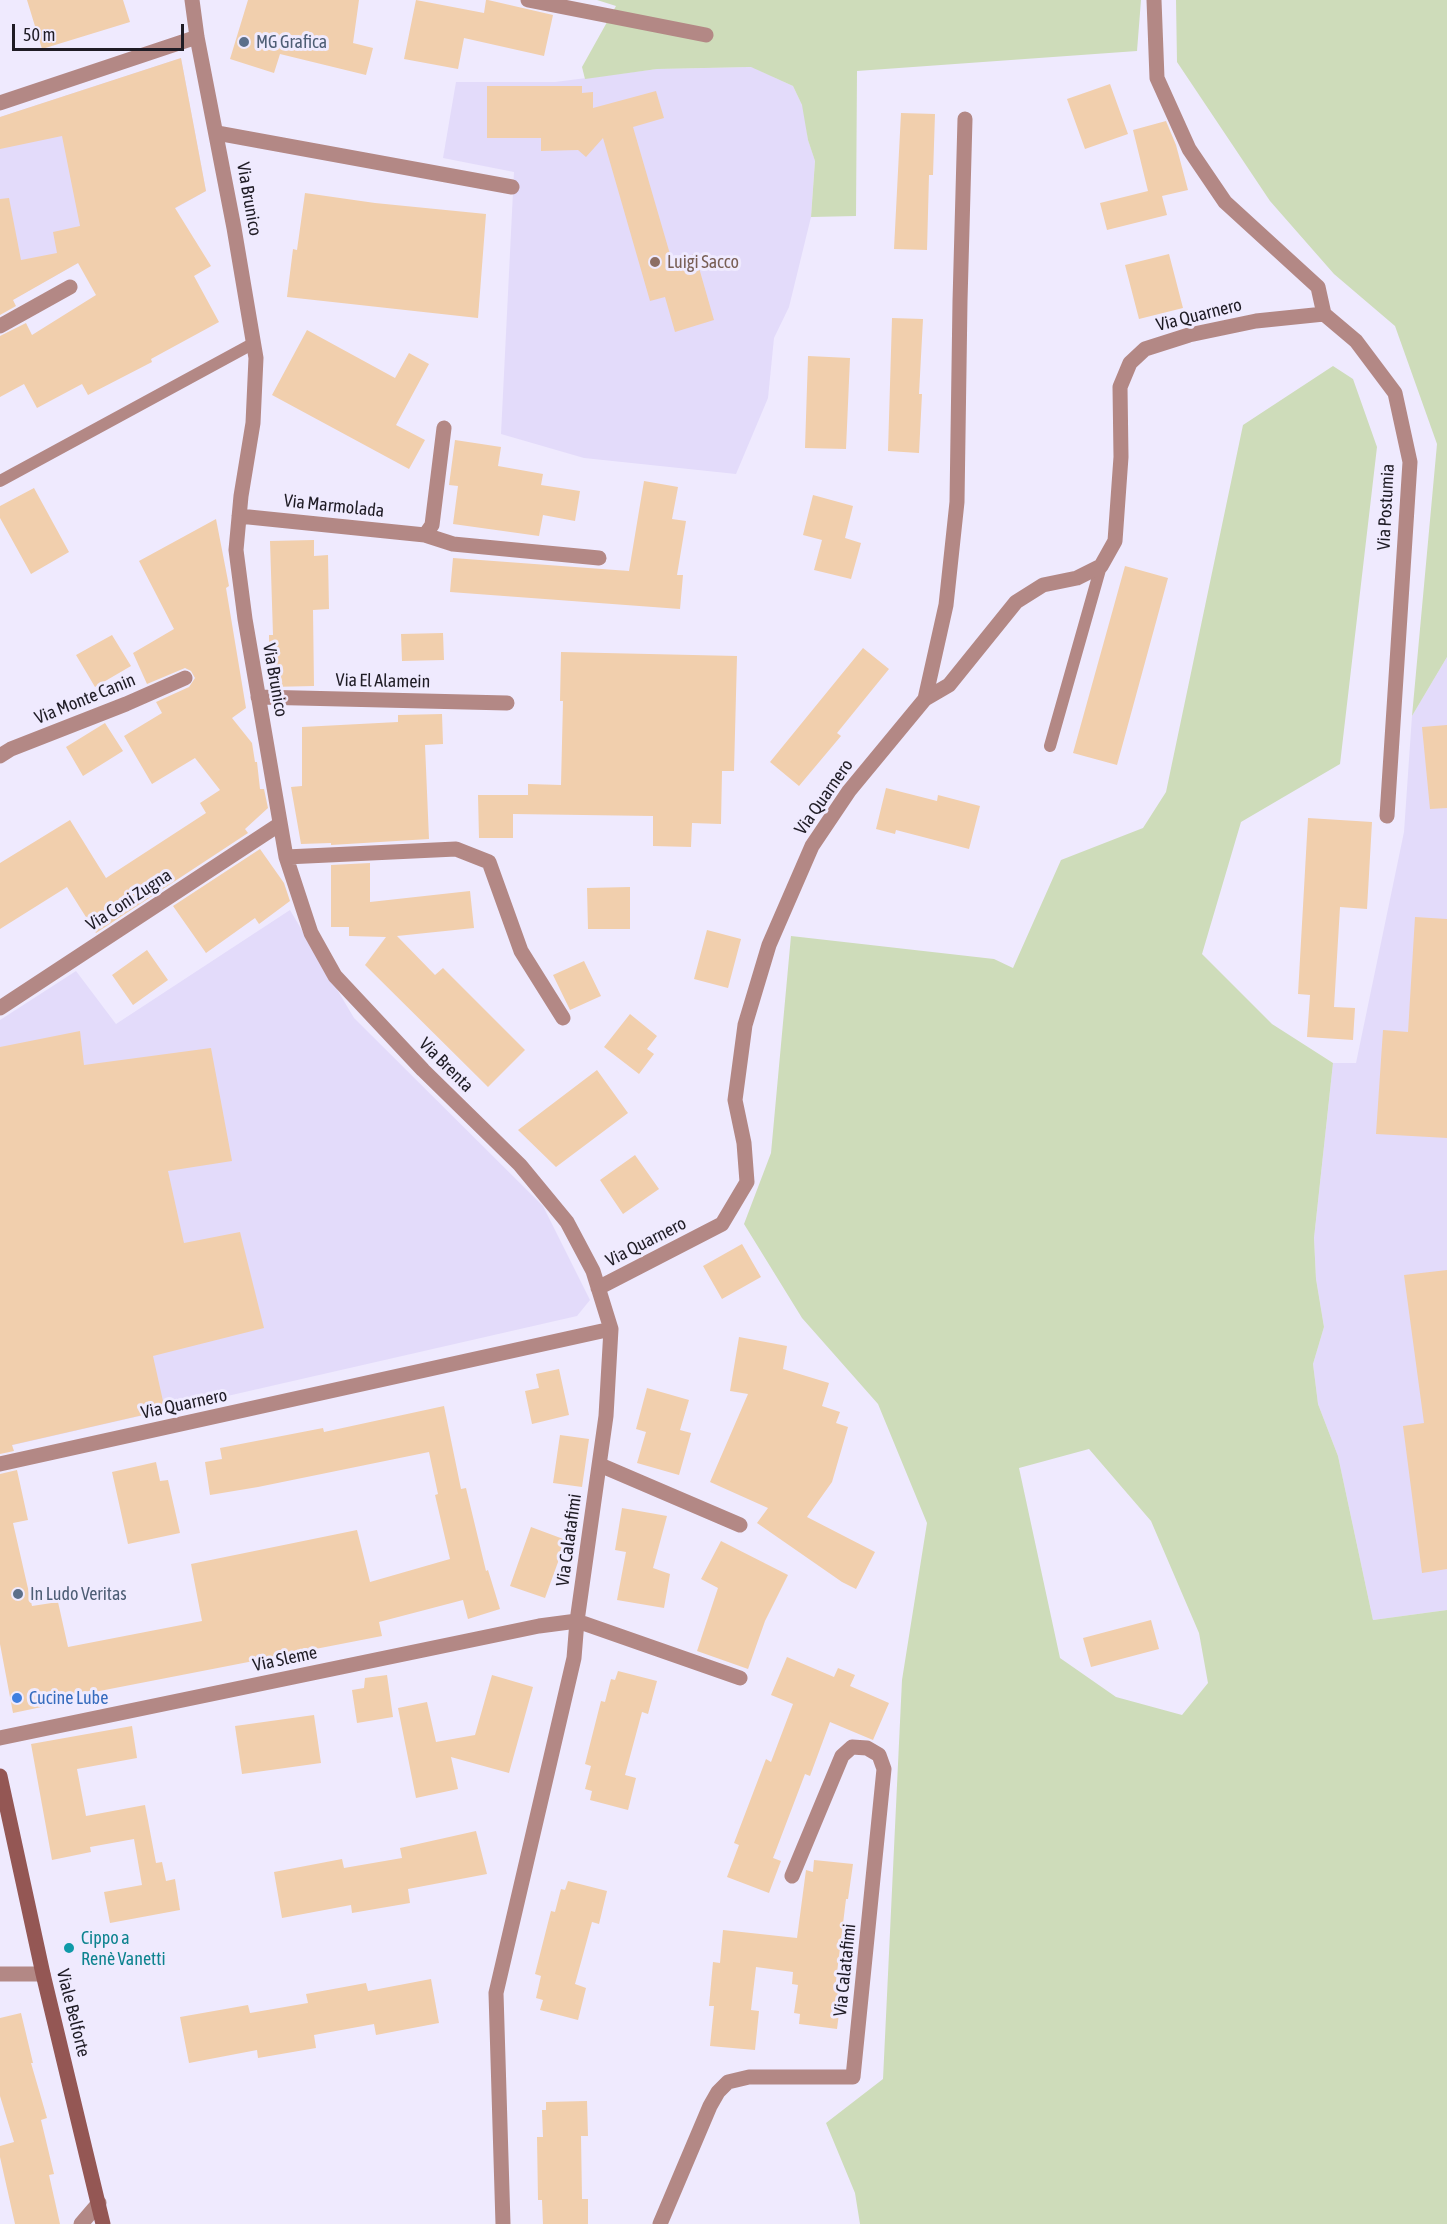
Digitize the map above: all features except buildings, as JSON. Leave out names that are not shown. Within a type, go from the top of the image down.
[{"type":"main road","name":"Viale Belforte","points":[[0,1776],[43,1974],[103,2224]]},
{"type":"street","name":"Via Brunico","points":[[192,0],[256,358],[253,423],[236,550],[258,698],[286,857]]},
{"type":"street","points":[[528,0],[706,35]]},
{"type":"street","points":[[1154,0],[1157,78],[1189,149],[1225,202],[1318,287],[1324,314]]},
{"type":"street","points":[[0,103],[197,38]]},
{"type":"street","name":"Via Quarnero","points":[[925,699],[946,605],[957,502],[965,120]]},
{"type":"street","name":"Via Brunico","points":[[217,133],[512,187]]},
{"type":"street","points":[[0,326],[70,287]]},
{"type":"street","name":"Via Quarnero","points":[[0,1464],[611,1329],[598,1288],[722,1224],[747,1182],[744,1143],[735,1100],[745,1025],[769,945],[812,846],[849,791],[925,699],[949,685],[1017,602],[1043,585],[1077,578],[1101,566],[1115,541],[1121,457],[1120,387],[1131,363],[1145,349],[1189,335],[1256,321],[1324,314]]},
{"type":"street","name":"Via Postumia","points":[[1324,314],[1356,341],[1395,393],[1410,462],[1387,816]]},
{"type":"street","points":[[425,535],[432,525],[444,428]]},
{"type":"street","name":"Via Marmolada","points":[[239,516],[425,535],[453,544],[599,558]]},
{"type":"street","name":"Via Monte Canin","points":[[0,756],[11,749],[126,704],[184,678]]},
{"type":"street","name":"Via El Alamein","points":[[258,698],[507,703]]},
{"type":"street","name":"Via Coni Zugna","points":[[0,1008],[280,824]]},
{"type":"street","points":[[286,857],[456,849],[489,862],[521,951],[562,1018]]},
{"type":"street","name":"Via Brenta","points":[[286,857],[311,933],[335,976],[423,1070],[520,1165],[567,1222],[593,1271],[598,1288]]},
{"type":"street","name":"Via Calatafimi","points":[[503,2224],[496,1993],[574,1658],[577,1621],[606,1416],[611,1329]]},
{"type":"street","points":[[600,1464],[740,1525]]},
{"type":"street","points":[[577,1621],[740,1678]]},
{"type":"street","name":"Via Sleme","points":[[0,1738],[539,1626],[577,1621]]},
{"type":"street","name":"Via Calatafimi","points":[[660,2224],[710,2106],[718,2092],[728,2082],[749,2077],[854,2077],[884,1769],[879,1755],[867,1748],[852,1747],[842,1756],[792,1876]]},
{"type":"street","points":[[0,1974],[43,1974]]},
{"type":"street","points":[[81,2224],[99,2203]]},
{"type":"lane","points":[[0,481],[254,343]]},
{"type":"lane","points":[[1050,746],[1101,566]]},
{"type":"shaded area","points":[[181,58],[206,191],[0,307],[0,117]]},
{"type":"shaded area","name":"Luigi Sacco","points":[[752,67],[793,86],[804,109],[808,140],[815,161],[811,217],[789,307],[774,338],[768,398],[736,474],[584,458],[501,434],[514,172],[443,158],[456,82],[555,82],[657,69]]},
{"type":"shaded area","points":[[1447,657],[1447,1610],[1373,1620],[1338,1456],[1318,1404],[1313,1364],[1324,1327],[1316,1279],[1314,1238],[1333,1063],[1356,1063],[1404,832],[1412,716]]},
{"type":"shaded area","points":[[290,910],[354,1018],[543,1206],[590,1300],[577,1316],[0,1448],[0,1020],[76,971],[116,1024]]},
{"type":"green space","points":[[597,0],[1141,0],[1137,51],[857,71],[856,216],[811,217],[815,161],[808,140],[802,105],[793,86],[751,67],[657,69],[585,79],[582,67],[616,6]]},
{"type":"green space","points":[[1176,0],[1447,0],[1447,657],[1412,716],[1437,444],[1395,326],[1334,274],[1270,201],[1177,62]]},
{"type":"green space","points":[[1333,366],[1353,379],[1377,447],[1340,764],[1241,822],[1202,954],[1272,1024],[1333,1063],[1314,1238],[1316,1279],[1324,1327],[1313,1364],[1318,1404],[1338,1456],[1373,1620],[1447,1610],[1447,2224],[860,2224],[855,2193],[826,2123],[883,2079],[902,1680],[927,1523],[878,1404],[802,1318],[744,1224],[771,1153],[791,936],[994,959],[1013,968],[1061,860],[1143,828],[1166,792],[1243,425]],"holes":[[[1089,1449],[1151,1521],[1199,1633],[1208,1683],[1182,1715],[1116,1697],[1060,1658],[1019,1468]]]},
{"type":"place","name":"MG Grafica","points":[[244,42]]},
{"type":"place","name":"Luigi Sacco","points":[[655,262]]},
{"type":"place","name":"In Ludo Veritas","points":[[18,1594]]},
{"type":"place","name":"Cucine Lube","points":[[17,1698]]},
{"type":"place","name":"Cippo a Renè Vanetti","points":[[69,1948]]}]
